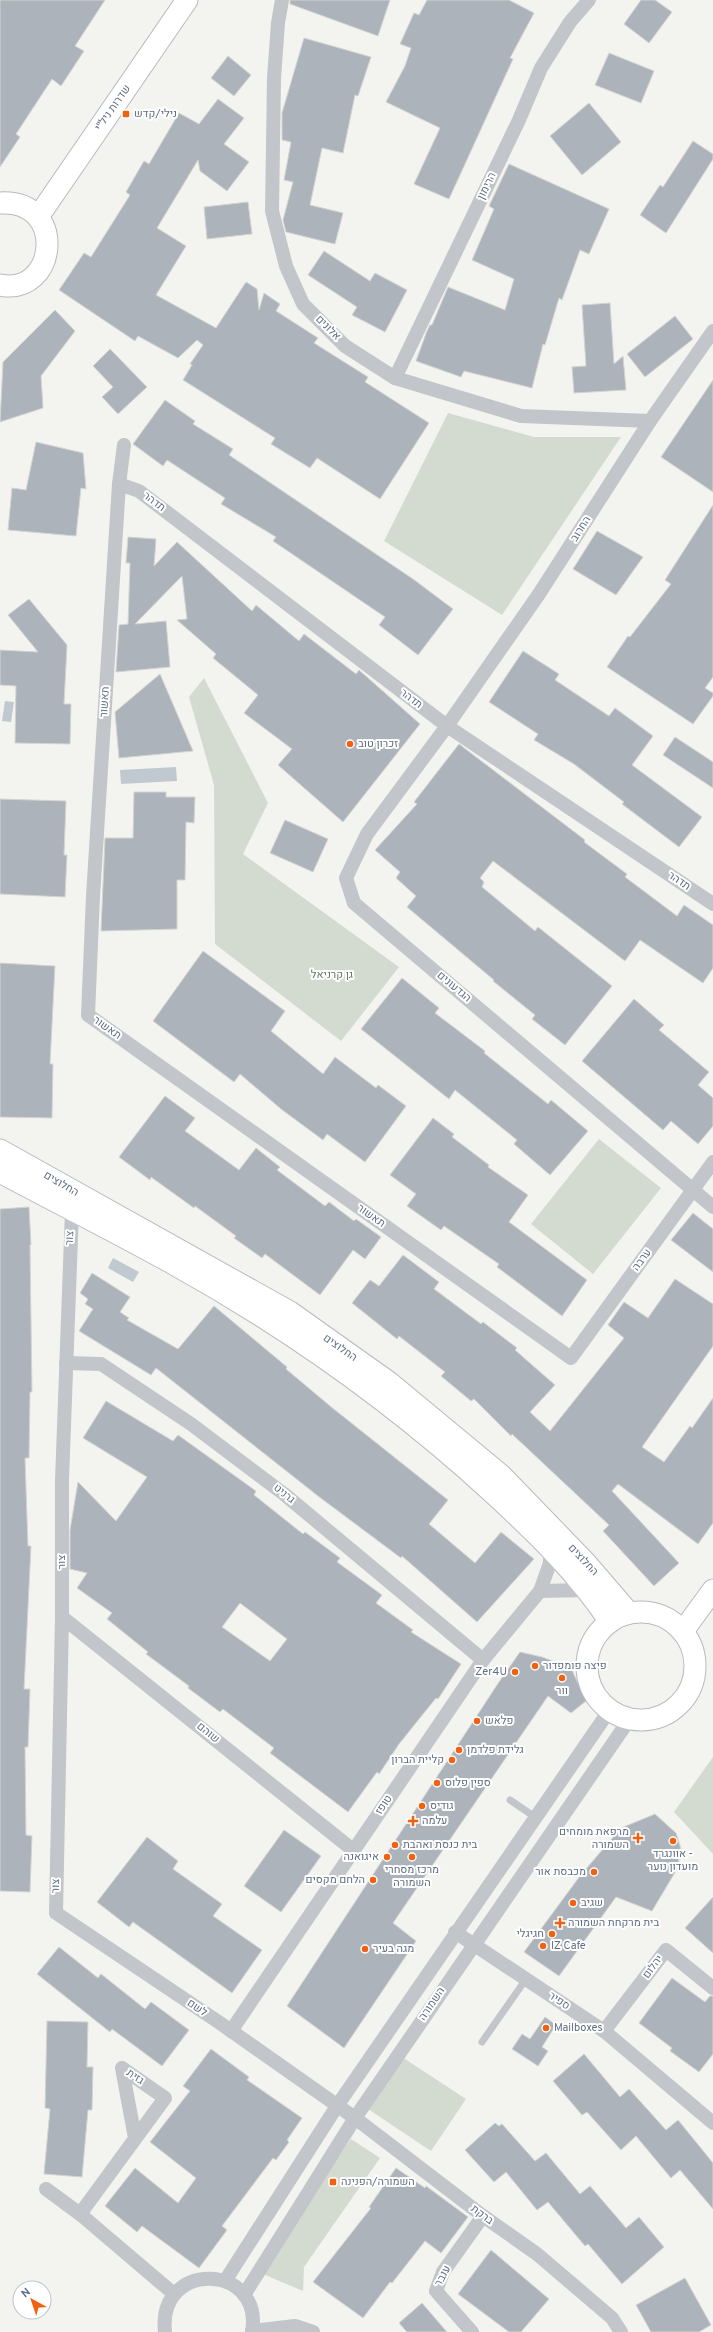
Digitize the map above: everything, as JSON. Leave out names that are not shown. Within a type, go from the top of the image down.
[{"type":"street","name":"שדרות ניל\"י","points":[[38,217],[188,0]]},
{"type":"street","name":"אלונים","points":[[282,0],[278,22],[274,78],[272,211],[286,266],[303,304],[345,346],[395,378],[521,416],[650,421]]},
{"type":"street","name":"הרימון","points":[[395,378],[519,120],[541,68],[570,22],[589,0]]},
{"type":"street","points":[[0,203],[15,204],[27,208],[38,217],[45,229],[48,242],[46,256],[41,268],[31,278],[19,284],[0,285]]},
{"type":"street","name":"החרוב","points":[[447,726],[539,594],[650,421],[713,331]]},
{"type":"street","name":"תאשור","points":[[124,446],[119,484],[93,896],[88,1015],[571,1358]]},
{"type":"street","name":"תדהר","points":[[119,484],[139,491],[447,726],[713,904]]},
{"type":"street","name":"הגדעונים","points":[[447,726],[367,834],[346,878],[354,903],[713,1207]]},
{"type":"street","name":"החלוצים","points":[[0,1150],[290,1312],[390,1383],[501,1475],[586,1563],[629,1613]]},
{"type":"street","name":"ערבה","points":[[571,1358],[713,1162]]},
{"type":"street","name":"החלוצים","points":[[0,1172],[170,1262],[275,1326],[335,1366],[471,1474],[550,1548],[587,1590],[610,1622]]},
{"type":"street","name":"צור","points":[[56,1913],[62,1617],[62,1480],[72,1210]]},
{"type":"street","name":"גרניט","points":[[66,1363],[101,1364],[191,1424],[284,1494],[483,1660]]},
{"type":"street","name":"טופז","points":[[229,2026],[353,1850],[483,1660],[540,1591],[550,1563],[550,1548]]},
{"type":"street","points":[[540,1591],[587,1590]]},
{"type":"street","points":[[683,1631],[713,1590]]},
{"type":"street","points":[[646,1612],[661,1616],[683,1631],[691,1644],[695,1659],[696,1674],[691,1689],[683,1702],[663,1716],[652,1720],[629,1720],[609,1711],[594,1693],[588,1680],[587,1666],[589,1653],[594,1640],[610,1622],[629,1613],[646,1612]]},
{"type":"street","name":"שוהם","points":[[62,1617],[353,1850]]},
{"type":"street","name":"השמורה","points":[[225,2281],[337,2106],[455,1932],[609,1711]]},
{"type":"street","name":"השמורה","points":[[244,2295],[355,2118],[472,1944],[629,1720]]},
{"type":"street","name":"לשם","points":[[56,1913],[229,2026],[337,2106]]},
{"type":"street","name":"ספיר","points":[[455,1932],[604,2031],[713,2123]]},
{"type":"street","name":"יהלום","points":[[604,2031],[666,1950],[713,1988]]},
{"type":"street","name":"ברקת","points":[[337,2106],[537,2254],[612,2318],[621,2332]]},
{"type":"street","points":[[80,2214],[135,2138]]},
{"type":"street","points":[[46,2189],[80,2214],[174,2294]]},
{"type":"street","name":"ענבר","points":[[472,2332],[436,2290],[443,2272],[484,2216]]},
{"type":"street","points":[[165,2332],[165,2313],[174,2294],[186,2284],[202,2278],[218,2278],[239,2289],[244,2295],[252,2313],[252,2332],[295,2326],[313,2332]]},
{"type":"lane","points":[[510,1800],[535,1817]]},
{"type":"lane","points":[[482,2042],[526,1980]]},
{"type":"green space","points":[[448,413],[534,437],[621,437],[502,615],[384,541]]},
{"type":"green space","name":"גן קרניאל","points":[[204,678],[268,803],[243,854],[399,967],[341,1041],[215,944],[214,785],[189,697]]},
{"type":"green space","points":[[599,1139],[661,1188],[593,1274],[531,1224]]},
{"type":"green space","points":[[713,1757],[713,1854],[674,1812]]},
{"type":"green space","points":[[402,2057],[466,2099],[431,2151],[368,2109]]},
{"type":"green space","points":[[351,2139],[380,2158],[304,2267],[303,2291],[258,2272]]},
{"type":"shaded area","points":[[5,701],[14,702],[11,722],[2,721]]},
{"type":"shaded area","points":[[176,767],[177,781],[121,784],[120,770]]},
{"type":"shaded area","points":[[113,1258],[139,1272],[133,1282],[108,1268]]},
{"type":"building","points":[[0,0],[105,0],[75,46],[84,51],[61,86],[52,79],[16,134],[20,137],[0,167]]},
{"type":"building","points":[[290,0],[390,0],[378,36],[290,4]]},
{"type":"building","points":[[427,0],[509,0],[534,13],[510,58],[513,59],[449,199],[414,184],[440,128],[386,102],[405,66],[411,48],[400,44],[414,13],[419,15]]},
{"type":"building","points":[[641,0],[655,0],[672,12],[649,43],[624,24]]},
{"type":"building","points":[[304,38],[371,57],[358,96],[355,95],[343,153],[322,148],[310,205],[343,213],[335,244],[286,232],[283,220],[293,182],[284,180],[291,142],[282,140],[282,113]]},
{"type":"building","points":[[609,53],[654,71],[641,103],[595,85]]},
{"type":"building","points":[[228,56],[251,75],[234,96],[211,78]]},
{"type":"building","points":[[218,99],[244,118],[224,144],[249,162],[227,191],[200,171],[198,160],[157,228],[186,246],[156,295],[216,328],[246,282],[257,289],[259,310],[264,293],[280,304],[276,311],[318,338],[314,343],[368,377],[365,382],[429,423],[380,499],[317,458],[310,468],[271,444],[275,438],[183,380],[192,365],[190,364],[203,345],[197,340],[178,358],[138,336],[135,341],[59,290],[84,253],[91,257],[130,195],[126,192],[144,161],[149,164],[179,113],[199,124]]},
{"type":"building","points":[[589,103],[621,142],[582,175],[550,136]]},
{"type":"building","points":[[693,141],[713,154],[713,159],[666,233],[640,215],[660,185],[663,187]]},
{"type":"building","points":[[509,164],[609,209],[589,254],[580,250],[562,300],[559,298],[545,345],[543,344],[532,388],[464,371],[461,377],[416,361],[427,331],[430,325],[432,325],[448,287],[505,310],[514,279],[472,260],[494,209],[489,206]]},
{"type":"building","points":[[248,202],[252,234],[207,239],[204,207]]},
{"type":"building","points":[[324,251],[370,281],[375,273],[407,290],[385,332],[352,315],[357,307],[308,275]]},
{"type":"building","points":[[610,303],[614,364],[623,356],[626,390],[574,393],[572,367],[586,366],[582,305]]},
{"type":"building","points":[[55,310],[75,331],[41,376],[43,408],[0,422],[3,362]]},
{"type":"building","points":[[675,316],[693,339],[645,377],[627,354]]},
{"type":"building","points":[[110,349],[147,387],[118,414],[102,397],[113,387],[93,366]]},
{"type":"building","points":[[713,380],[713,492],[661,457]]},
{"type":"building","points":[[165,400],[195,421],[193,424],[233,449],[229,455],[413,579],[453,609],[418,655],[379,625],[385,617],[273,541],[276,537],[221,504],[225,498],[167,460],[163,466],[133,444]]},
{"type":"building","points":[[36,442],[83,453],[86,489],[81,488],[76,536],[8,530],[12,488],[26,490]]},
{"type":"building","points":[[713,505],[713,677],[705,688],[713,693],[713,696],[693,724],[607,667],[628,636],[630,637],[671,584],[665,580]]},
{"type":"building","points":[[597,531],[643,557],[616,595],[573,569]]},
{"type":"building","points":[[128,537],[156,539],[154,566],[177,542],[252,611],[256,605],[299,641],[304,634],[356,674],[359,670],[420,724],[343,822],[278,765],[292,749],[244,713],[258,695],[213,658],[216,654],[177,620],[187,619],[182,576],[135,624],[166,621],[170,667],[116,672],[119,625],[128,624],[130,563],[126,563]]},
{"type":"building","points":[[29,599],[67,645],[64,704],[71,704],[70,744],[15,743],[16,686],[0,685],[0,650],[38,652],[8,615]]},
{"type":"building","points":[[523,651],[559,674],[555,680],[609,716],[615,708],[653,736],[632,765],[702,817],[679,847],[622,804],[624,802],[574,764],[534,740],[538,734],[489,702]]},
{"type":"building","points":[[160,674],[193,751],[119,758],[115,712]]},
{"type":"building","points":[[675,737],[713,762],[713,788],[663,755]]},
{"type":"building","points":[[459,744],[585,840],[584,842],[627,874],[625,877],[677,916],[684,905],[713,925],[713,968],[703,983],[640,940],[625,961],[493,861],[480,878],[484,882],[482,887],[535,931],[538,927],[612,986],[565,1045],[532,1019],[535,1015],[407,907],[416,896],[396,878],[400,872],[375,850],[417,804],[414,802]]},
{"type":"building","points":[[134,792],[166,792],[166,797],[195,797],[194,823],[186,822],[185,880],[177,880],[177,929],[101,931],[105,838],[133,838]]},
{"type":"building","points":[[0,799],[66,801],[64,855],[67,855],[65,897],[0,894]]},
{"type":"building","points":[[285,820],[328,839],[313,872],[270,853]]},
{"type":"building","points":[[203,951],[285,1011],[271,1031],[323,1074],[335,1057],[376,1088],[378,1085],[406,1106],[365,1162],[327,1134],[323,1140],[281,1109],[240,1074],[234,1082],[153,1021]]},
{"type":"building","points":[[0,963],[55,966],[50,1064],[53,1064],[52,1118],[0,1117]]},
{"type":"building","points":[[402,978],[439,1008],[435,1013],[485,1051],[484,1053],[548,1104],[551,1100],[588,1131],[550,1175],[514,1144],[517,1140],[455,1090],[449,1099],[361,1029]]},
{"type":"building","points":[[634,999],[664,1025],[659,1030],[709,1072],[698,1085],[713,1098],[713,1126],[698,1144],[671,1121],[663,1130],[582,1061]]},
{"type":"building","points":[[165,1096],[195,1118],[185,1131],[239,1170],[256,1148],[280,1167],[277,1170],[325,1206],[329,1202],[354,1221],[356,1219],[381,1237],[365,1259],[353,1250],[320,1295],[265,1254],[262,1258],[234,1238],[236,1236],[195,1206],[194,1208],[151,1177],[150,1180],[119,1157]]},
{"type":"building","points":[[433,1118],[454,1134],[452,1137],[489,1165],[488,1167],[528,1195],[509,1222],[587,1280],[562,1316],[497,1267],[499,1264],[444,1226],[441,1230],[407,1206],[416,1194],[390,1175]]},
{"type":"building","points":[[29,1207],[31,1245],[32,1392],[30,1392],[29,1458],[25,1458],[28,1546],[31,1546],[24,1689],[30,1689],[28,1747],[25,1747],[26,1835],[32,1836],[30,1892],[0,1891],[0,1209]]},
{"type":"building","points":[[693,1213],[713,1229],[713,1272],[671,1240]]},
{"type":"building","points":[[403,1255],[439,1282],[434,1289],[481,1324],[483,1322],[517,1348],[515,1350],[555,1385],[530,1412],[550,1431],[624,1338],[608,1325],[624,1302],[648,1318],[675,1279],[713,1304],[713,1346],[642,1447],[664,1462],[690,1426],[692,1428],[713,1398],[713,1523],[698,1544],[618,1484],[612,1491],[679,1563],[654,1586],[603,1531],[609,1525],[512,1434],[511,1436],[474,1399],[471,1401],[441,1376],[445,1372],[399,1336],[397,1339],[352,1303],[370,1280],[379,1286]]},
{"type":"building","points":[[92,1273],[130,1297],[120,1312],[129,1318],[127,1320],[178,1349],[214,1306],[287,1367],[286,1369],[330,1406],[448,1500],[429,1524],[475,1563],[501,1532],[534,1559],[477,1622],[402,1556],[401,1558],[318,1496],[156,1368],[151,1375],[79,1331],[93,1309],[85,1304],[88,1299],[80,1293]]},
{"type":"building","points":[[106,1401],[173,1441],[178,1435],[256,1491],[254,1495],[303,1534],[305,1532],[340,1558],[337,1562],[382,1595],[376,1603],[413,1630],[411,1632],[461,1664],[438,1699],[436,1698],[399,1744],[379,1774],[377,1772],[348,1812],[270,1753],[274,1748],[223,1709],[220,1712],[188,1688],[189,1686],[146,1654],[148,1652],[107,1619],[112,1613],[77,1588],[87,1573],[70,1569],[70,1530],[78,1482],[116,1521],[147,1477],[83,1438]],"holes":[[[240,1603],[287,1639],[270,1661],[222,1627]]]},
{"type":"building","name":"מרכז מסחרי השמורה","points":[[520,1652],[542,1657],[571,1668],[586,1701],[571,1713],[548,1696],[393,1923],[416,1941],[344,2048],[287,2006]]},
{"type":"building","points":[[655,1814],[676,1833],[681,1849],[677,1869],[652,1911],[616,1897],[559,1976],[524,1952],[580,1876],[621,1828]]},
{"type":"building","points":[[284,1830],[321,1856],[281,1912],[244,1886]]},
{"type":"building","points":[[147,1837],[178,1861],[173,1869],[222,1904],[213,1916],[262,1950],[232,1993],[133,1922],[129,1927],[97,1902]]},
{"type":"building","points":[[713,1897],[713,1953],[685,1928]]},
{"type":"building","points":[[59,1947],[98,1978],[101,1974],[145,2009],[151,2002],[189,2030],[162,2066],[112,2029],[110,2032],[37,1974]]},
{"type":"building","points":[[672,1978],[705,2002],[710,1996],[713,1996],[713,2054],[699,2072],[670,2051],[672,2048],[639,2023]]},
{"type":"building","points":[[545,2017],[556,2025],[542,2047],[548,2051],[538,2066],[512,2049],[522,2034],[530,2039]]},
{"type":"building","points":[[47,2021],[88,2022],[87,2067],[93,2067],[92,2110],[88,2110],[82,2177],[44,2174],[50,2109],[45,2108]]},
{"type":"building","points":[[211,2049],[249,2077],[247,2080],[302,2118],[287,2140],[289,2142],[276,2160],[273,2158],[222,2226],[227,2230],[199,2268],[142,2226],[137,2232],[105,2206],[135,2168],[178,2203],[196,2178],[150,2142],[190,2091],[183,2086]]},
{"type":"building","points":[[584,2054],[620,2097],[629,2089],[666,2130],[678,2120],[713,2163],[713,2209],[680,2170],[671,2178],[636,2136],[621,2150],[587,2112],[582,2115],[553,2081]]},
{"type":"building","points":[[495,2123],[499,2126],[502,2124],[535,2161],[546,2153],[580,2194],[590,2186],[626,2228],[639,2217],[664,2247],[622,2284],[588,2244],[585,2246],[548,2202],[537,2210],[506,2172],[494,2182],[465,2150]]},
{"type":"building","points":[[396,2168],[425,2188],[426,2186],[468,2217],[441,2253],[425,2241],[392,2283],[390,2282],[363,2318],[313,2282],[371,2208],[369,2207]]},
{"type":"building","points":[[491,2250],[549,2299],[521,2332],[509,2332],[458,2294]]},
{"type":"building","points":[[685,2278],[711,2325],[699,2332],[651,2332],[636,2305]]},
{"type":"building","points":[[422,2303],[447,2332],[407,2332],[399,2323]]},
{"type":"place","name":"נילי/קדש","points":[[126,114]]},
{"type":"place","name":"זכרון טוב","points":[[350,744]]},
{"type":"place","name":"פיצה פומפדור","points":[[535,1666]]},
{"type":"place","name":"Zer4U","points":[[515,1672]]},
{"type":"place","name":"וור","points":[[562,1678]]},
{"type":"place","name":"פלאש","points":[[477,1721]]},
{"type":"place","name":"גלידת פלדמן","points":[[459,1750]]},
{"type":"place","name":"קליית הברון","points":[[452,1760]]},
{"type":"place","name":"ספין פלוס","points":[[437,1783]]},
{"type":"place","name":"גודיס","points":[[422,1806]]},
{"type":"place","name":"עלמה","points":[[413,1821]]},
{"type":"place","name":"מרפאת מומחים השמורה","points":[[638,1838]]},
{"type":"place","name":"אוונגרד - מועדון נוער","points":[[673,1841]]},
{"type":"place","name":"בית כנסת ואהבת","points":[[395,1845]]},
{"type":"place","name":"איגואנה","points":[[387,1857]]},
{"type":"place","name":"מרכז מסחרי השמורה","points":[[412,1857]]},
{"type":"place","name":"מכבסת אור","points":[[594,1872]]},
{"type":"place","name":"הלחם מקסים","points":[[373,1880]]},
{"type":"place","name":"שגיב","points":[[573,1903]]},
{"type":"place","name":"בית מרקחת השמורה","points":[[560,1923]]},
{"type":"place","name":"חגיגלי","points":[[552,1934]]},
{"type":"place","name":"IZ Cafe","points":[[543,1946]]},
{"type":"place","name":"מגה בעיר","points":[[365,1949]]},
{"type":"place","name":"Mailboxes","points":[[546,2028]]},
{"type":"place","name":"השמורה/הפנינה","points":[[333,2182]]}]
